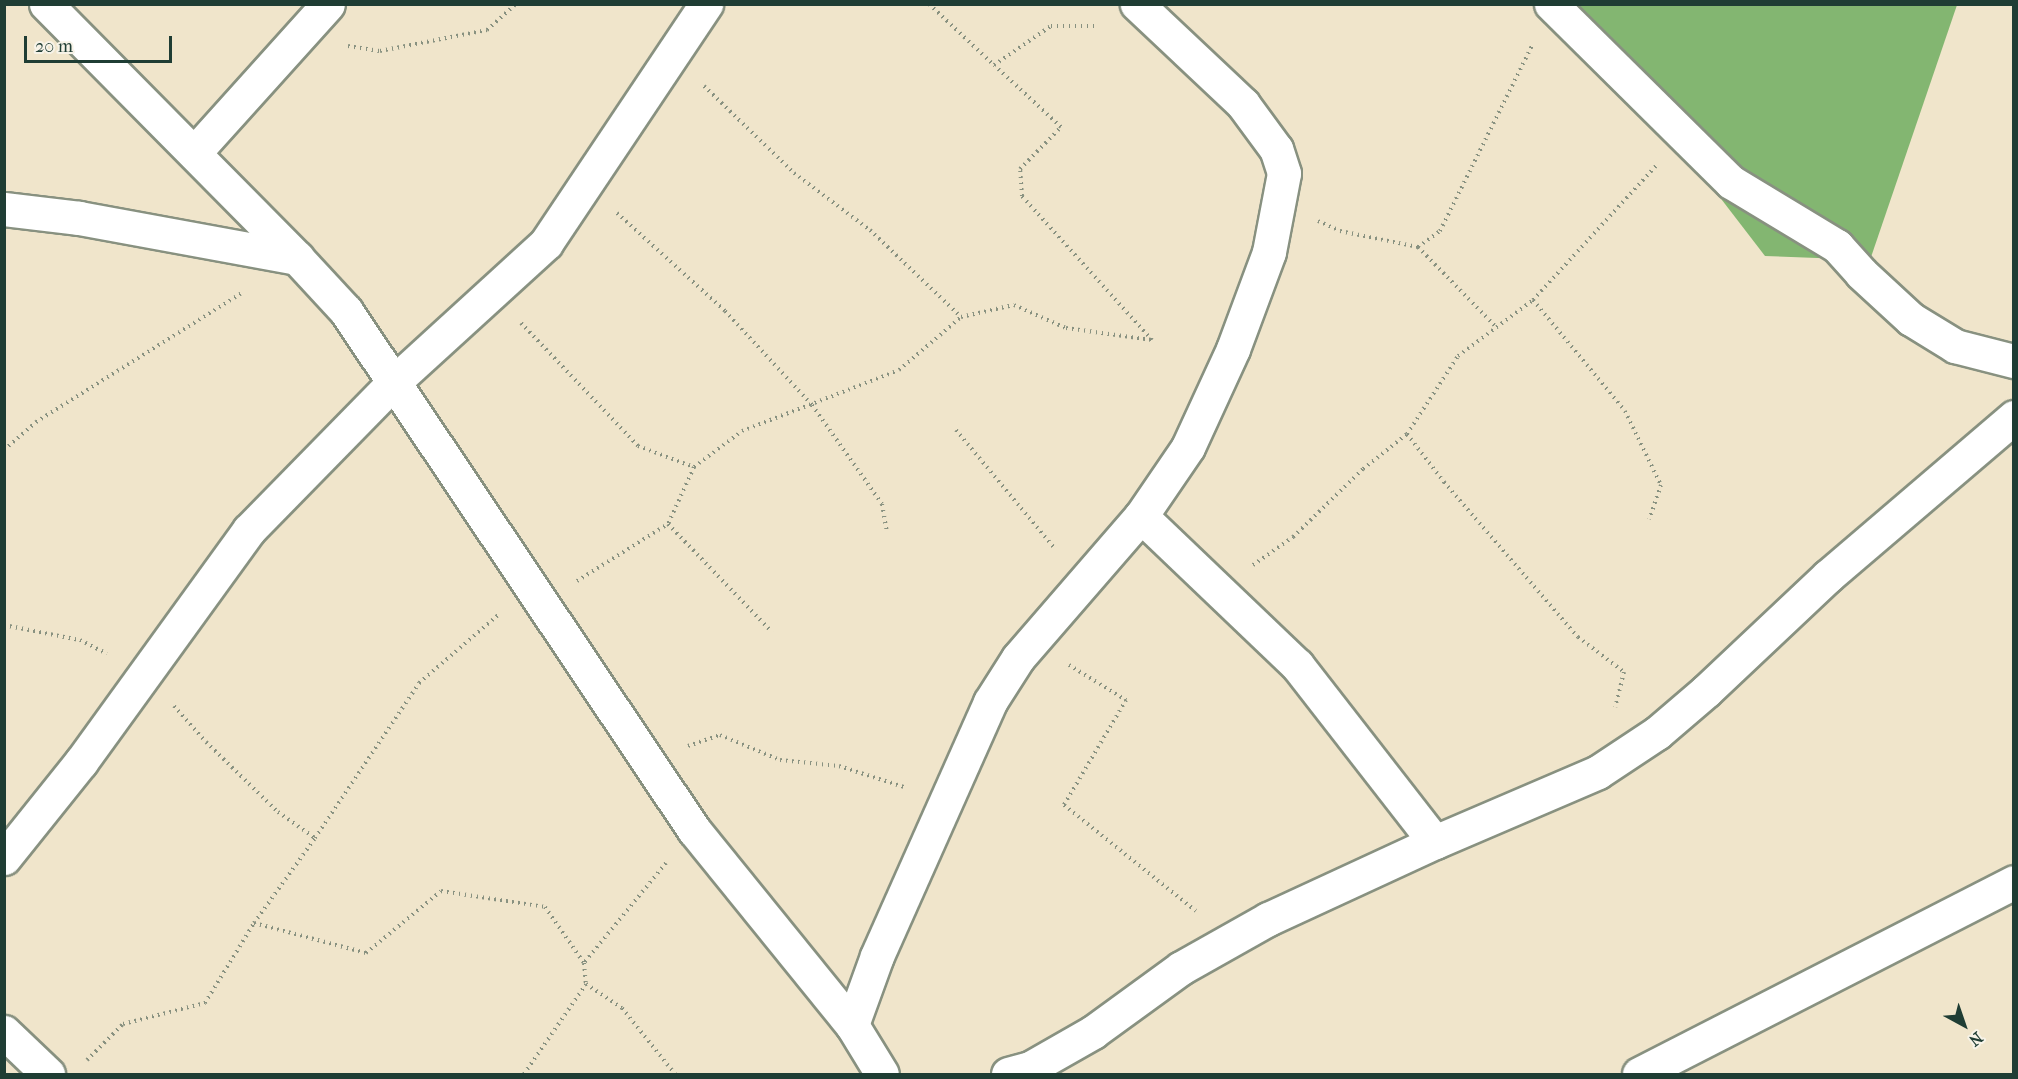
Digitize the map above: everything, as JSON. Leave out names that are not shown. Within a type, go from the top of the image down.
[{"type":"street","points":[[46,4],[297,258],[346,311],[694,830],[852,1025],[882,1074]]},
{"type":"street","points":[[194,153],[328,4]]},
{"type":"street","points":[[4,858],[81,762],[249,530],[394,382],[546,243],[706,4]]},
{"type":"street","points":[[1552,5],[1731,182],[1837,246],[1861,273],[1911,319],[1954,346],[2013,361]]},
{"type":"street","points":[[852,1025],[877,956],[948,801],[990,702],[1018,657],[1141,516],[1188,447],[1233,350],[1269,252],[1284,173],[1276,148],[1243,104],[1148,15]]},
{"type":"street","points":[[4,209],[79,218],[297,258]]},
{"type":"street","points":[[1008,1074],[1030,1068],[1093,1032],[1181,968],[1268,919],[1435,842],[1598,772],[1657,733],[1706,691],[1828,576],[2013,417]]},
{"type":"street","points":[[1141,516],[1297,665],[1435,842]]},
{"type":"street","points":[[1639,1074],[2013,882]]},
{"type":"street","points":[[4,1032],[48,1074]]},
{"type":"path","points":[[298,39],[380,51],[487,30],[516,4]]},
{"type":"path","points":[[80,1066],[123,1024],[206,1003],[254,923],[315,838],[419,683],[536,595],[668,524],[694,467],[742,431],[899,370],[961,318],[1014,305],[1066,328],[1152,340],[1022,195],[1020,169],[1061,127],[929,4]]},
{"type":"path","points":[[1418,247],[1440,231],[1552,5]]},
{"type":"path","points":[[994,64],[1051,26],[1148,15]]},
{"type":"path","points":[[671,54],[794,173],[870,230],[961,318]]},
{"type":"path","points":[[1218,590],[1293,537],[1363,469],[1407,434],[1458,356],[1533,300],[1684,135]]},
{"type":"path","points":[[585,184],[725,311],[812,405],[882,504],[887,531]]},
{"type":"path","points":[[1279,203],[1340,231],[1418,247],[1496,327]]},
{"type":"path","points":[[4,450],[36,422],[297,258]]},
{"type":"path","points":[[491,293],[638,446],[694,467]]},
{"type":"path","points":[[1533,300],[1625,411],[1661,485],[1648,519]]},
{"type":"path","points":[[956,430],[1082,582]]},
{"type":"path","points":[[1407,434],[1444,482],[1578,637],[1624,672],[1598,772]]},
{"type":"path","points":[[668,524],[772,632]]},
{"type":"path","points":[[1030,642],[1126,700],[1064,805],[1231,940]]},
{"type":"path","points":[[647,760],[720,735],[780,760],[839,766],[948,801]]},
{"type":"path","points":[[584,963],[694,830]]},
{"type":"path","points":[[254,923],[366,953],[441,891],[545,907],[584,963],[586,984],[524,1074]]},
{"type":"path","points":[[586,984],[622,1008],[675,1074]]},
{"type":"green space","points":[[1572,5],[1957,5],[1870,260],[1765,256]]}]
